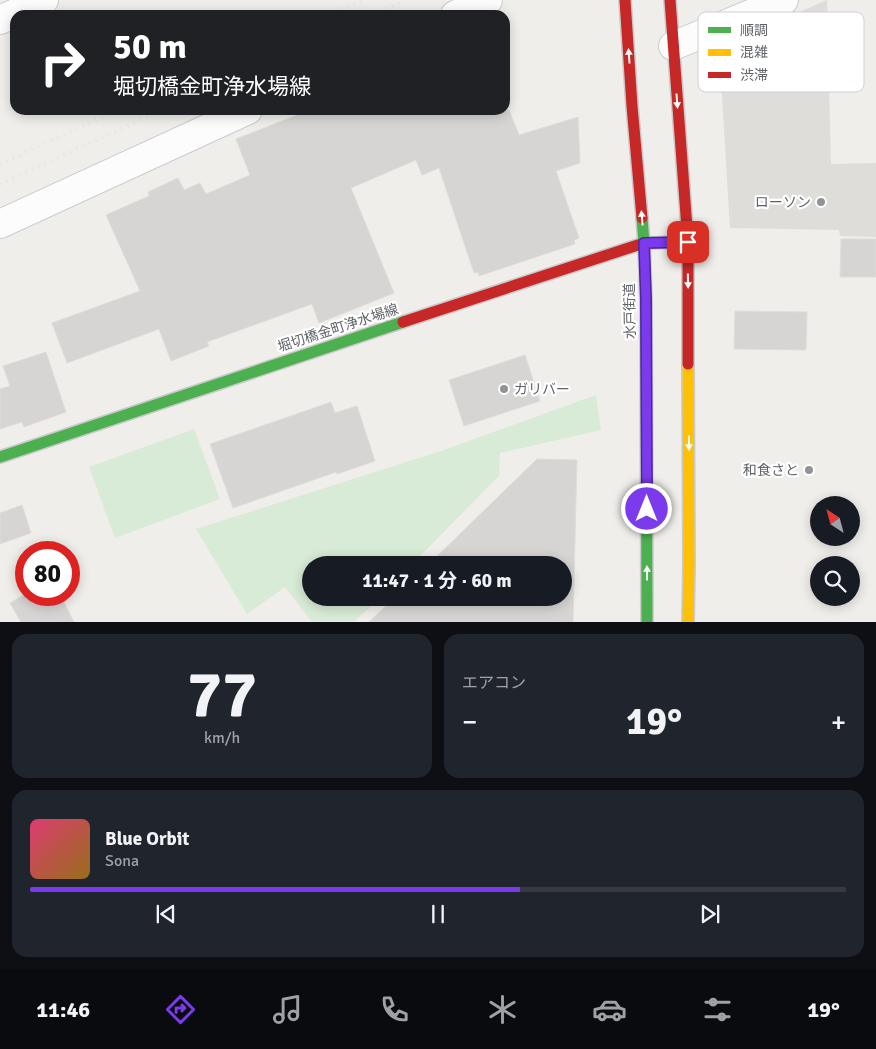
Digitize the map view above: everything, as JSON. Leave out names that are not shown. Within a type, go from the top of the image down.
[{"type":"main road","name":"水戸街道","points":[[625,0],[644,243],[647,622]]},
{"type":"main road","points":[[670,0],[688,242],[688,622]]},
{"type":"main road","name":"堀切橋金町浄水場線","points":[[0,457],[644,243],[688,242]]},
{"type":"street","points":[[22,10],[44,0]]},
{"type":"street","points":[[466,10],[488,0]]},
{"type":"street","points":[[755,12],[784,0]]},
{"type":"street","points":[[673,46],[698,36]]},
{"type":"street","points":[[0,224],[237,115]]},
{"type":"shaded area","points":[[827,0],[827,12],[799,12]]},
{"type":"shaded area","points":[[722,92],[829,92],[831,164],[876,163],[876,237],[840,236],[839,230],[730,228]]},
{"type":"green space","points":[[596,395],[601,430],[500,453],[499,476],[420,556],[302,556],[302,606],[371,606],[355,621],[311,621],[285,587],[247,614],[196,529],[441,451]]},
{"type":"green space","points":[[194,429],[220,499],[115,538],[89,467]]},
{"type":"building","points":[[510,112],[519,135],[578,117],[580,163],[556,171],[579,238],[574,240],[575,244],[479,276],[478,272],[474,273],[439,168],[422,175],[416,160],[351,188],[394,293],[319,323],[312,304],[207,342],[209,346],[171,361],[159,329],[67,363],[52,323],[140,291],[106,215],[149,196],[148,192],[178,178],[184,190],[200,183],[206,194],[250,175],[236,139],[297,115],[510,115]]},
{"type":"building","points":[[841,239],[876,239],[876,277],[840,277]]},
{"type":"building","points":[[735,311],[807,312],[806,350],[734,349]]},
{"type":"building","points":[[46,352],[66,412],[24,427],[22,422],[0,429],[0,389],[10,386],[3,366]]},
{"type":"building","points":[[525,355],[540,401],[464,426],[449,380]]},
{"type":"building","points":[[331,402],[335,413],[357,406],[375,461],[337,474],[336,472],[233,508],[210,444]]},
{"type":"building","points":[[537,459],[577,460],[573,622],[369,622],[386,606],[572,606],[572,556],[437,556]]},
{"type":"building","points":[[22,505],[31,533],[0,544],[0,513]]},
{"type":"building","points":[[15,600],[15,606],[66,606],[74,622],[21,622],[10,603]]},
{"type":"railway","points":[[339,10],[362,0]]},
{"type":"railway","points":[[384,10],[405,0]]},
{"type":"railway","points":[[0,164],[107,115]]},
{"type":"railway","points":[[0,184],[152,115]]},
{"type":"traffic: fast","points":[[642,218],[646,299],[647,622]]},
{"type":"traffic: fast","points":[[0,457],[403,322]]},
{"type":"traffic: slow","points":[[688,364],[688,622]]},
{"type":"traffic: jam","points":[[625,0],[642,218]]},
{"type":"traffic: jam","points":[[670,0],[688,242],[688,364]]},
{"type":"traffic: jam","points":[[403,322],[644,243],[688,242]]},
{"type":"place","name":"ローソン","points":[[821,202]]},
{"type":"place","name":"ガリバー","points":[[504,389]]},
{"type":"place","name":"和食さと","points":[[809,470]]},
{"type":"route","points":[[647,509],[644,243],[688,242]]}]
